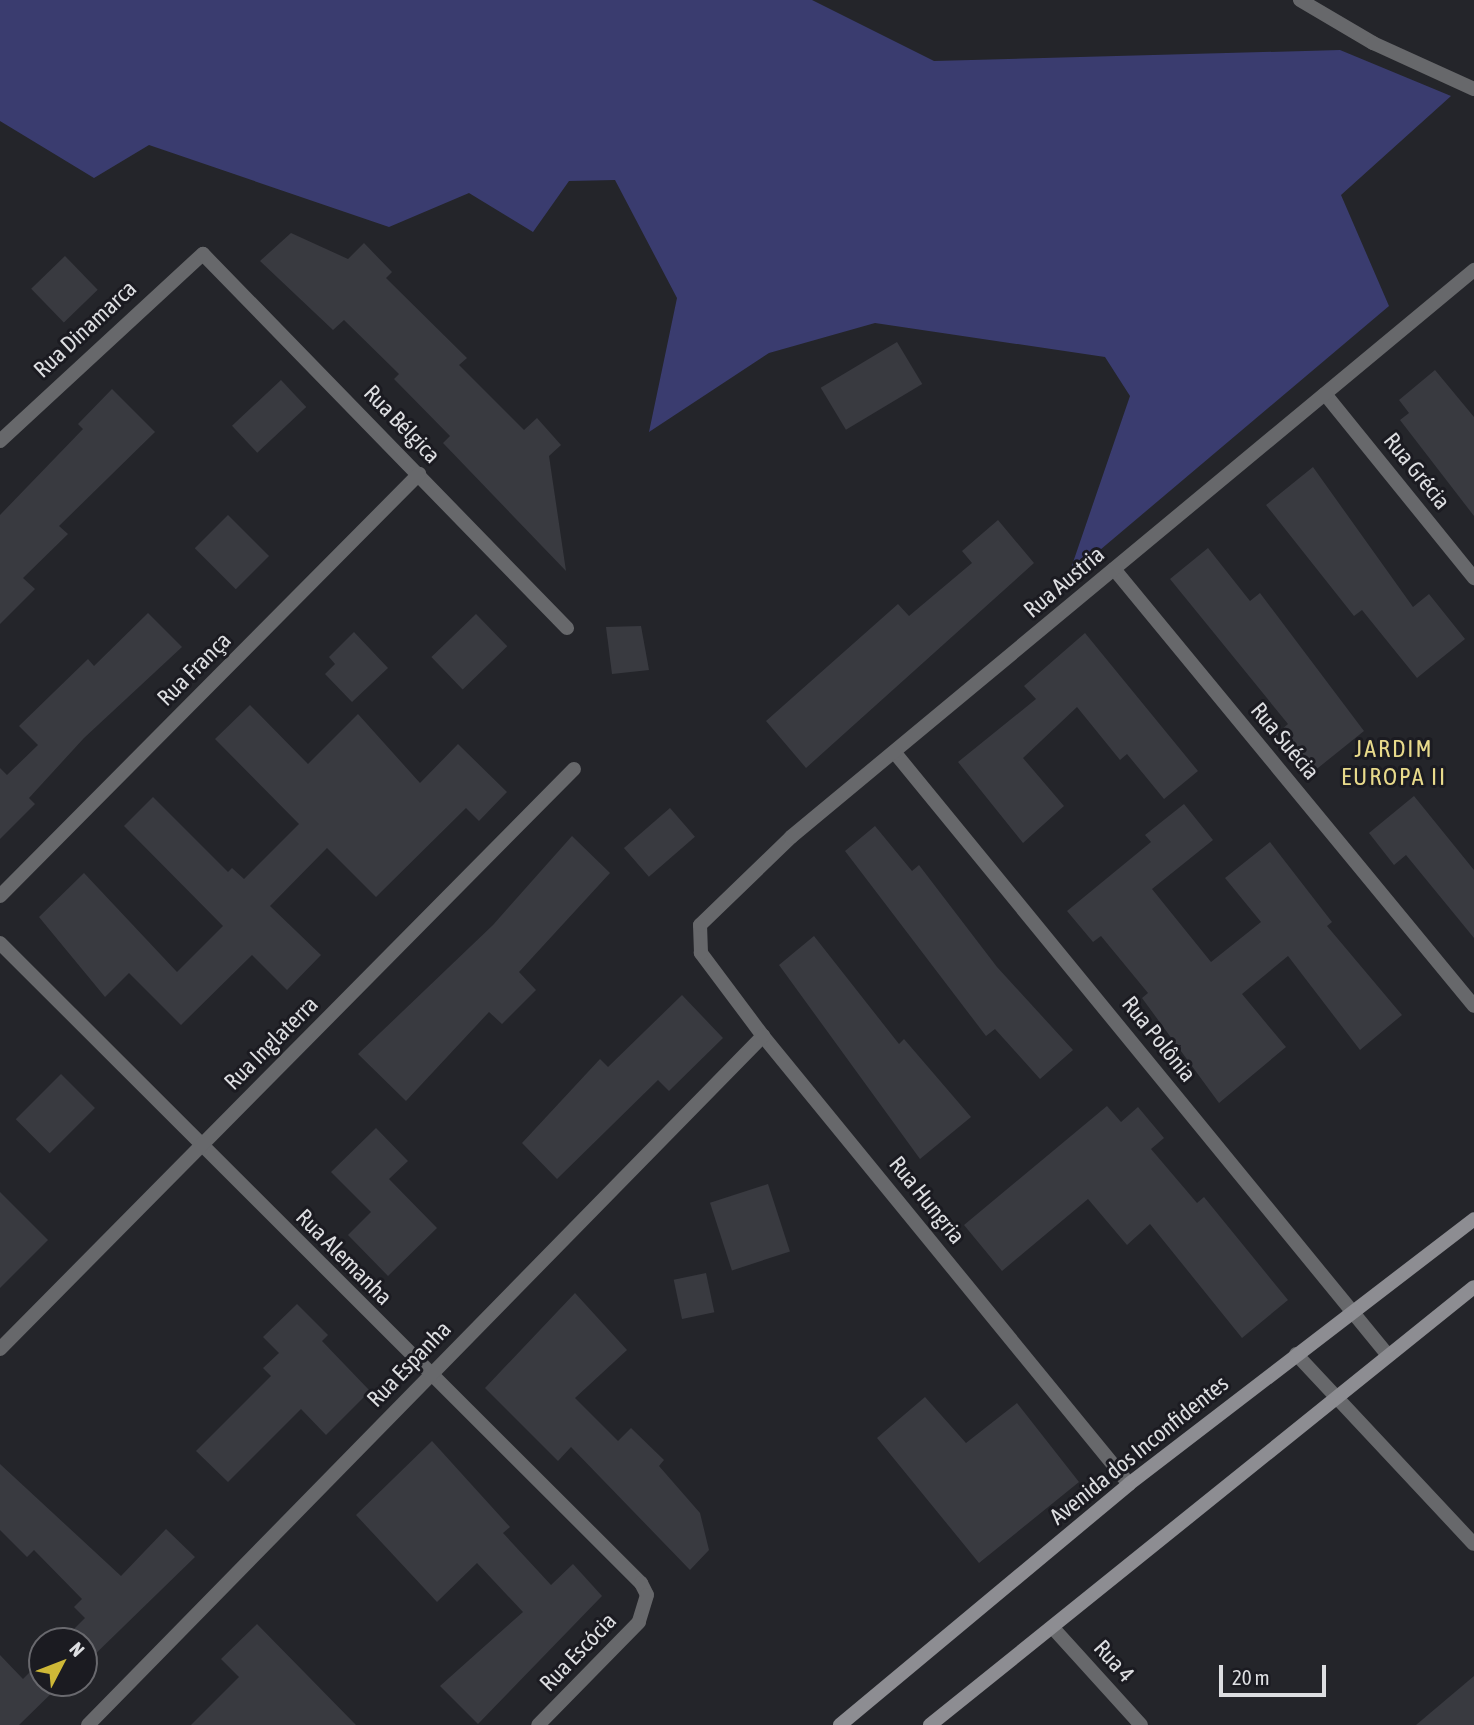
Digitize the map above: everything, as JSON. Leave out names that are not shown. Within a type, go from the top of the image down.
[{"type":"street","points":[[1300,0],[1373,43],[1474,89]]},
{"type":"street","name":"Rua Dinamarca","points":[[0,441],[203,254]]},
{"type":"street","name":"Rua Bélgica","points":[[203,254],[567,628]]},
{"type":"street","name":"Rua Austria","points":[[696,940],[714,909],[895,753],[1474,270]]},
{"type":"street","name":"Rua Grécia","points":[[1325,394],[1474,578]]},
{"type":"street","name":"Rua França","points":[[0,896],[419,474]]},
{"type":"street","name":"Rua Suécia","points":[[1114,569],[1474,1006]]},
{"type":"street","name":"Rua Polônia","points":[[895,753],[1387,1354]]},
{"type":"street","name":"Rua Inglaterra","points":[[0,1349],[574,769]]},
{"type":"street","name":"Rua Hungria","points":[[696,940],[763,1036],[1129,1484]]},
{"type":"street","name":"Rua Alemanha","points":[[0,943],[430,1376],[640,1583],[645,1607]]},
{"type":"street","name":"Rua Espanha","points":[[89,1725],[763,1036]]},
{"type":"street","name":"Avenida dos Inconfidentes","points":[[840,1725],[1129,1484],[1474,1219]]},
{"type":"street","points":[[930,1725],[1053,1628],[1387,1354],[1474,1287]]},
{"type":"street","points":[[1296,1354],[1474,1544]]},
{"type":"street","name":"Rua Escócia","points":[[538,1725],[639,1622],[645,1607]]},
{"type":"street","name":"Rua 4","points":[[1053,1628],[1141,1725]]},
{"type":"shaded area","points":[[0,0],[812,0],[934,61],[1340,50],[1451,96],[1341,195],[1389,306],[1068,577],[1130,396],[1105,357],[875,323],[769,353],[649,432],[677,298],[615,180],[569,181],[533,232],[469,193],[389,227],[149,145],[94,178],[0,121]]},
{"type":"building","points":[[291,233],[348,259],[364,243],[392,272],[386,278],[467,358],[459,365],[524,430],[537,418],[561,445],[549,456],[566,571],[443,443],[450,436],[394,379],[399,374],[344,320],[333,330],[260,261]]},
{"type":"building","points":[[65,256],[98,290],[64,322],[31,289]]},
{"type":"building","points":[[897,342],[922,384],[846,430],[821,388]]},
{"type":"building","points":[[1435,370],[1474,417],[1474,516],[1400,420],[1409,413],[1399,400]]},
{"type":"building","points":[[281,380],[306,407],[257,453],[232,426]]},
{"type":"building","points":[[112,389],[155,432],[59,526],[68,534],[23,578],[35,589],[0,624],[0,515],[83,429],[78,424]]},
{"type":"building","points":[[1313,467],[1413,607],[1429,594],[1465,639],[1417,678],[1362,610],[1354,616],[1266,505]]},
{"type":"building","points":[[228,515],[269,556],[236,589],[195,548]]},
{"type":"building","points":[[998,520],[1034,563],[806,768],[766,721],[898,604],[909,616],[972,563],[962,551]]},
{"type":"building","points":[[1208,548],[1250,601],[1260,593],[1364,731],[1308,776],[1275,735],[1288,724],[1170,579]]},
{"type":"building","points":[[148,613],[182,647],[84,738],[29,798],[35,804],[0,839],[0,768],[7,775],[38,745],[19,726],[88,659],[94,666]]},
{"type":"building","points":[[476,614],[507,646],[463,689],[431,657]]},
{"type":"building","points":[[641,626],[649,670],[612,674],[606,627]]},
{"type":"building","points":[[354,632],[388,668],[352,702],[325,674],[335,664],[329,657]]},
{"type":"building","points":[[1085,633],[1198,771],[1164,799],[1127,754],[1120,760],[1077,707],[1023,758],[1064,806],[1023,843],[958,762],[1036,699],[1024,686]]},
{"type":"building","points":[[250,705],[308,764],[358,714],[420,783],[458,744],[507,792],[479,821],[466,808],[376,897],[327,848],[270,906],[321,955],[287,990],[252,955],[181,1025],[129,973],[105,997],[39,917],[84,873],[177,972],[223,926],[124,826],[153,797],[228,872],[232,868],[244,879],[299,824],[215,739]]},
{"type":"building","points":[[1414,796],[1474,870],[1474,938],[1406,855],[1394,865],[1369,833]]},
{"type":"building","points":[[1184,804],[1213,840],[1152,889],[1211,962],[1261,922],[1225,878],[1270,842],[1332,922],[1327,926],[1402,1015],[1360,1050],[1288,956],[1242,994],[1286,1047],[1219,1103],[1142,998],[1148,993],[1101,936],[1093,942],[1067,911],[1151,842],[1145,835]]},
{"type":"building","points":[[670,808],[695,837],[649,877],[624,848]]},
{"type":"building","points":[[875,826],[912,871],[919,865],[997,967],[1073,1050],[1040,1079],[995,1029],[986,1036],[845,851]]},
{"type":"building","points":[[572,836],[610,873],[519,972],[536,990],[502,1024],[489,1012],[406,1101],[358,1054],[493,925]]},
{"type":"building","points":[[814,936],[899,1044],[904,1039],[971,1117],[920,1159],[779,965]]},
{"type":"building","points":[[682,995],[723,1038],[669,1091],[658,1080],[557,1179],[522,1143],[600,1059],[608,1067]]},
{"type":"building","points":[[61,1074],[95,1108],[50,1153],[16,1119]]},
{"type":"building","points":[[1107,1106],[1121,1122],[1138,1107],[1164,1138],[1151,1149],[1197,1203],[1204,1197],[1288,1300],[1242,1338],[1150,1224],[1127,1245],[1088,1199],[1002,1271],[964,1225]]},
{"type":"building","points":[[376,1128],[408,1161],[389,1179],[437,1228],[388,1276],[348,1235],[371,1212],[331,1172]]},
{"type":"building","points":[[768,1184],[790,1252],[732,1270],[710,1203]]},
{"type":"building","points":[[0,1192],[48,1240],[0,1288]]},
{"type":"building","points":[[706,1273],[714,1312],[682,1319],[674,1280]]},
{"type":"building","points":[[575,1293],[627,1350],[575,1398],[618,1441],[631,1428],[664,1460],[659,1466],[700,1513],[709,1550],[690,1570],[571,1447],[558,1461],[485,1388]]},
{"type":"building","points":[[297,1304],[328,1335],[322,1341],[370,1391],[326,1435],[301,1409],[228,1482],[196,1451],[271,1376],[263,1368],[279,1353],[263,1337]]},
{"type":"building","points":[[925,1397],[966,1443],[1017,1403],[1079,1482],[979,1563],[877,1438]]},
{"type":"building","points":[[432,1441],[510,1527],[503,1533],[551,1585],[573,1564],[602,1596],[478,1724],[440,1686],[523,1612],[477,1563],[437,1602],[356,1515]]},
{"type":"building","points":[[0,1464],[121,1576],[166,1529],[195,1557],[98,1651],[98,1627],[76,1627],[85,1618],[74,1607],[82,1599],[34,1550],[27,1557],[0,1530]]},
{"type":"building","points":[[257,1624],[356,1725],[191,1725],[239,1677],[221,1659]]},
{"type":"building","points":[[0,1655],[23,1679],[28,1674],[28,1697],[48,1697],[19,1725],[0,1725]]},
{"type":"building","points":[[1474,1676],[1474,1725],[1416,1725]]},
{"type":"district","name":"JARDIM EUROPA II","points":[[1394,763]]}]
